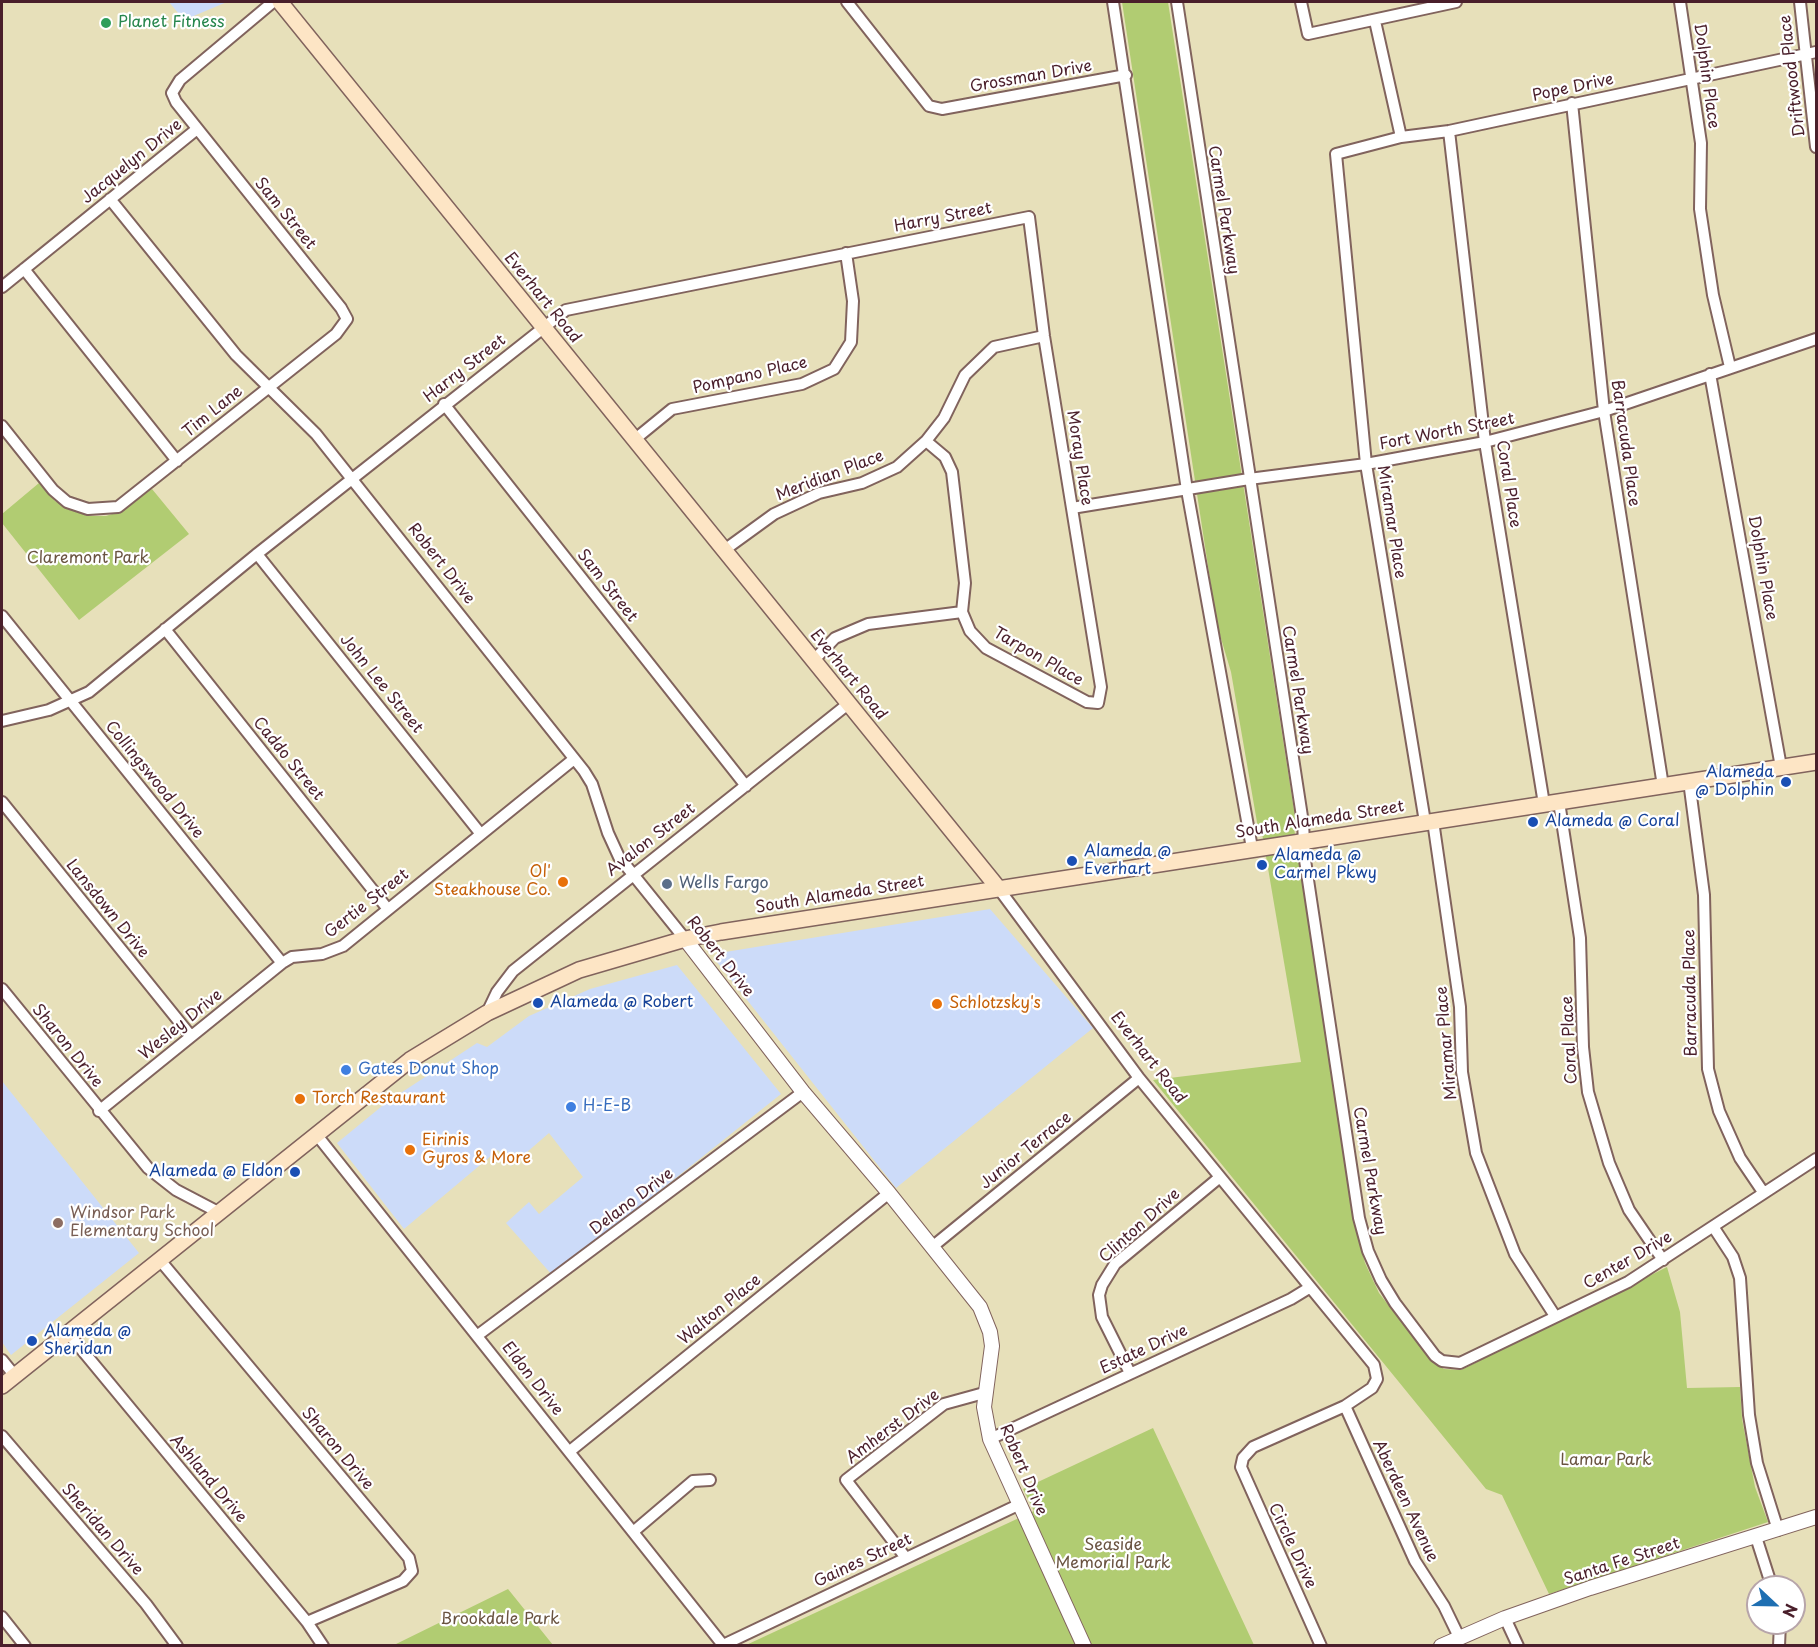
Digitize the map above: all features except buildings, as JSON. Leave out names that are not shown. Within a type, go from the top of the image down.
[{"type":"main road","name":"Everhart Road","points":[[280,2],[999,889]]},
{"type":"main road","name":"South Alameda Street","points":[[2,1386],[410,1060],[487,1013],[579,970],[686,939],[1252,848],[1816,762]]},
{"type":"street","name":"Jacquelyn Drive","points":[[2,287],[197,129],[172,93],[180,80],[273,2]]},
{"type":"street","name":"Grossman Drive","points":[[847,2],[929,106],[942,109],[1126,75]]},
{"type":"street","points":[[1113,2],[1126,75],[1187,490],[1252,848]]},
{"type":"street","name":"Carmel Parkway","points":[[1176,2],[1359,1218],[1368,1251],[1381,1281],[1412,1328],[1442,1361]]},
{"type":"street","points":[[1301,2],[1308,34],[1375,21],[1431,4],[1456,2]]},
{"type":"street","name":"Dolphin Place","points":[[1680,2],[1701,143],[1700,209],[1713,295],[1730,368]]},
{"type":"street","name":"Driftwood Place","points":[[1800,2],[1812,53],[1816,147]]},
{"type":"street","points":[[1375,21],[1401,137]]},
{"type":"street","name":"Pope Drive","points":[[1336,154],[1401,137],[1449,131],[1812,53]]},
{"type":"street","name":"Barracuda Place","points":[[1572,103],[1604,411],[1663,786]]},
{"type":"street","name":"Sam Street","points":[[197,129],[341,308],[347,319]]},
{"type":"street","name":"Coral Place","points":[[1449,131],[1485,442],[1551,803],[1580,938],[1583,1047],[1588,1092],[1609,1163],[1629,1210],[1663,1260]]},
{"type":"street","name":"Miramar Place","points":[[1336,154],[1366,464],[1461,1007],[1462,1072],[1476,1154],[1515,1254],[1555,1316]]},
{"type":"street","name":"Robert Drive","points":[[110,199],[236,355],[301,417],[574,759],[592,784],[608,833],[631,874],[686,939],[803,1092],[973,1296],[986,1319],[992,1346],[984,1393],[986,1423],[990,1439],[1084,1646]]},
{"type":"street","name":"Harry Street","points":[[2,721],[49,710],[89,692],[444,404],[566,310],[1029,217]]},
{"type":"street","name":"Moray Place","points":[[1029,217],[1044,336],[1101,687],[1098,703]]},
{"type":"street","name":"Pompano Place","points":[[634,440],[672,409],[802,384],[834,369],[851,342],[853,301],[846,253]]},
{"type":"street","points":[[24,269],[177,461]]},
{"type":"street","name":"Tim Lane","points":[[2,426],[58,495],[67,502],[88,509],[118,507],[336,334],[347,319]]},
{"type":"street","name":"Meridian Place","points":[[723,551],[774,514],[819,493],[862,483],[897,467],[926,441],[944,418],[964,375],[994,347],[1044,336]]},
{"type":"street","name":"Fort Worth Street","points":[[1072,508],[1249,479],[1366,464],[1485,442],[1604,411],[1816,339]]},
{"type":"street","name":"Dolphin Place","points":[[1710,374],[1781,767]]},
{"type":"street","name":"Sam Street","points":[[444,404],[746,786]]},
{"type":"street","points":[[813,661],[835,638],[868,624],[963,612],[965,583],[952,472],[945,457],[926,441]]},
{"type":"street","name":"John Lee Street","points":[[257,554],[480,833]]},
{"type":"street","name":"Tarpon Place","points":[[963,612],[970,631],[986,648],[1087,702],[1098,703]]},
{"type":"street","name":"Collingswood Drive","points":[[2,616],[282,963]]},
{"type":"street","name":"Caddo Street","points":[[165,629],[387,908]]},
{"type":"street","name":"Avalon Street","points":[[487,1013],[497,992],[513,971],[631,874],[848,704]]},
{"type":"street","name":"Gertie Street","points":[[282,963],[292,957],[322,954],[343,946],[387,908],[574,759]]},
{"type":"street","name":"Barracuda Place","points":[[1689,782],[1704,895],[1708,1069],[1723,1121],[1740,1158],[1763,1192]]},
{"type":"street","name":"Lansdown Drive","points":[[2,802],[190,1035]]},
{"type":"street","name":"Everhart Road","points":[[999,889],[1139,1078],[1374,1365],[1377,1378],[1372,1388],[1345,1406]]},
{"type":"street","name":"Wesley Drive","points":[[99,1111],[190,1035],[282,963]]},
{"type":"street","name":"Sharon Drive","points":[[2,989],[99,1111],[160,1179],[218,1212]]},
{"type":"street","name":"Junior Terrace","points":[[932,1246],[1139,1078]]},
{"type":"street","name":"Delano Drive","points":[[478,1335],[803,1092]]},
{"type":"street","name":"Eldon Drive","points":[[316,1134],[478,1335],[722,1645]]},
{"type":"street","name":"Center Drive","points":[[1442,1361],[1460,1363],[1628,1282],[1714,1228],[1763,1192],[1816,1159]]},
{"type":"street","name":"Clinton Drive","points":[[1130,1373],[1102,1317],[1100,1306],[1102,1285],[1115,1264],[1220,1177]]},
{"type":"street","name":"Walton Place","points":[[570,1451],[889,1193]]},
{"type":"street","points":[[1714,1228],[1733,1257],[1740,1278],[1749,1415],[1757,1463],[1778,1530]]},
{"type":"street","name":"Sharon Drive","points":[[159,1259],[409,1558],[412,1571],[403,1581],[307,1622]]},
{"type":"street","name":"Estate Drive","points":[[990,1439],[1292,1299],[1309,1288]]},
{"type":"street","name":"Ashland Drive","points":[[68,1333],[307,1622],[323,1646]]},
{"type":"street","points":[[2,1360],[15,1376]]},
{"type":"street","name":"Amherst Drive","points":[[906,1558],[846,1480],[944,1404],[984,1393]]},
{"type":"street","name":"Circle Drive","points":[[1321,1646],[1243,1475],[1243,1458],[1253,1447],[1345,1406]]},
{"type":"street","name":"Aberdeen Avenue","points":[[1345,1406],[1415,1561],[1444,1606],[1459,1637]]},
{"type":"street","name":"Sheridan Drive","points":[[2,1436],[146,1604],[177,1646]]},
{"type":"street","points":[[633,1532],[693,1481],[710,1480]]},
{"type":"street","name":"Gaines Street","points":[[722,1645],[1018,1505]]},
{"type":"street","name":"Santa Fe Street","points":[[1441,1646],[1506,1618],[1590,1588],[1816,1517]]},
{"type":"street","points":[[1756,1537],[1768,1575]]},
{"type":"street","points":[[2,1617],[25,1646]]},
{"type":"street","points":[[1506,1618],[1518,1646]]},
{"type":"shaded area","points":[[169,2],[227,2],[184,20]]},
{"type":"shaded area","points":[[990,909],[1093,1028],[896,1188],[717,962],[719,953]]},
{"type":"shaded area","points":[[677,965],[781,1094],[553,1276],[506,1223],[529,1202],[539,1214],[583,1177],[549,1133],[511,1166],[498,1150],[404,1229],[337,1143],[387,1102],[477,1043],[487,1047],[529,1016],[590,989]]},
{"type":"shaded area","name":"Windsor Park Elementary School","points":[[2,1081],[139,1253],[11,1355],[2,1342]]},
{"type":"green space","name":"Lamar Park","points":[[1122,2],[1168,2],[1296,823],[1294,828],[1357,1232],[1365,1263],[1379,1293],[1432,1361],[1444,1369],[1461,1370],[1667,1267],[1680,1312],[1687,1388],[1740,1387],[1742,1419],[1755,1487],[1768,1522],[1549,1594],[1502,1495],[1486,1489],[1153,1080],[1301,1062],[1262,833],[1258,828],[1231,672],[1217,625]]},
{"type":"green space","name":"Claremont Park","points":[[39,483],[55,501],[87,516],[106,516],[121,511],[152,489],[189,534],[79,620],[2,523],[2,514]]},
{"type":"green space","name":"Seaside Memorial Park","points":[[1153,1428],[1254,1645],[744,1646],[1034,1511],[1023,1489]]},
{"type":"green space","name":"Brookdale Park","points":[[508,1589],[553,1645],[394,1645]]},
{"type":"place","name":"Planet Fitness","points":[[106,23]]},
{"type":"place","name":"Alameda @ Dolphin","points":[[1786,782]]},
{"type":"place","name":"Alameda @ Coral","points":[[1533,822]]},
{"type":"place","name":"Alameda @ Everhart","points":[[1072,861]]},
{"type":"place","name":"Alameda @ Carmel Pkwy","points":[[1262,865]]},
{"type":"place","name":"Ol' Steakhouse Co.","points":[[563,882]]},
{"type":"place","name":"Wells Fargo","points":[[667,884]]},
{"type":"place","name":"Alameda @ Robert","points":[[538,1003]]},
{"type":"place","name":"Schlotzsky's","points":[[937,1004]]},
{"type":"place","name":"Gates Donut Shop","points":[[346,1070]]},
{"type":"place","name":"Torch Restaurant","points":[[300,1099]]},
{"type":"place","name":"H-E-B","points":[[571,1107]]},
{"type":"place","name":"Eirinis Gyros & More","points":[[410,1150]]},
{"type":"place","name":"Alameda @ Eldon","points":[[295,1172]]},
{"type":"place","name":"Windsor Park Elementary School","points":[[58,1223]]},
{"type":"place","name":"Alameda @ Sheridan","points":[[32,1341]]}]
